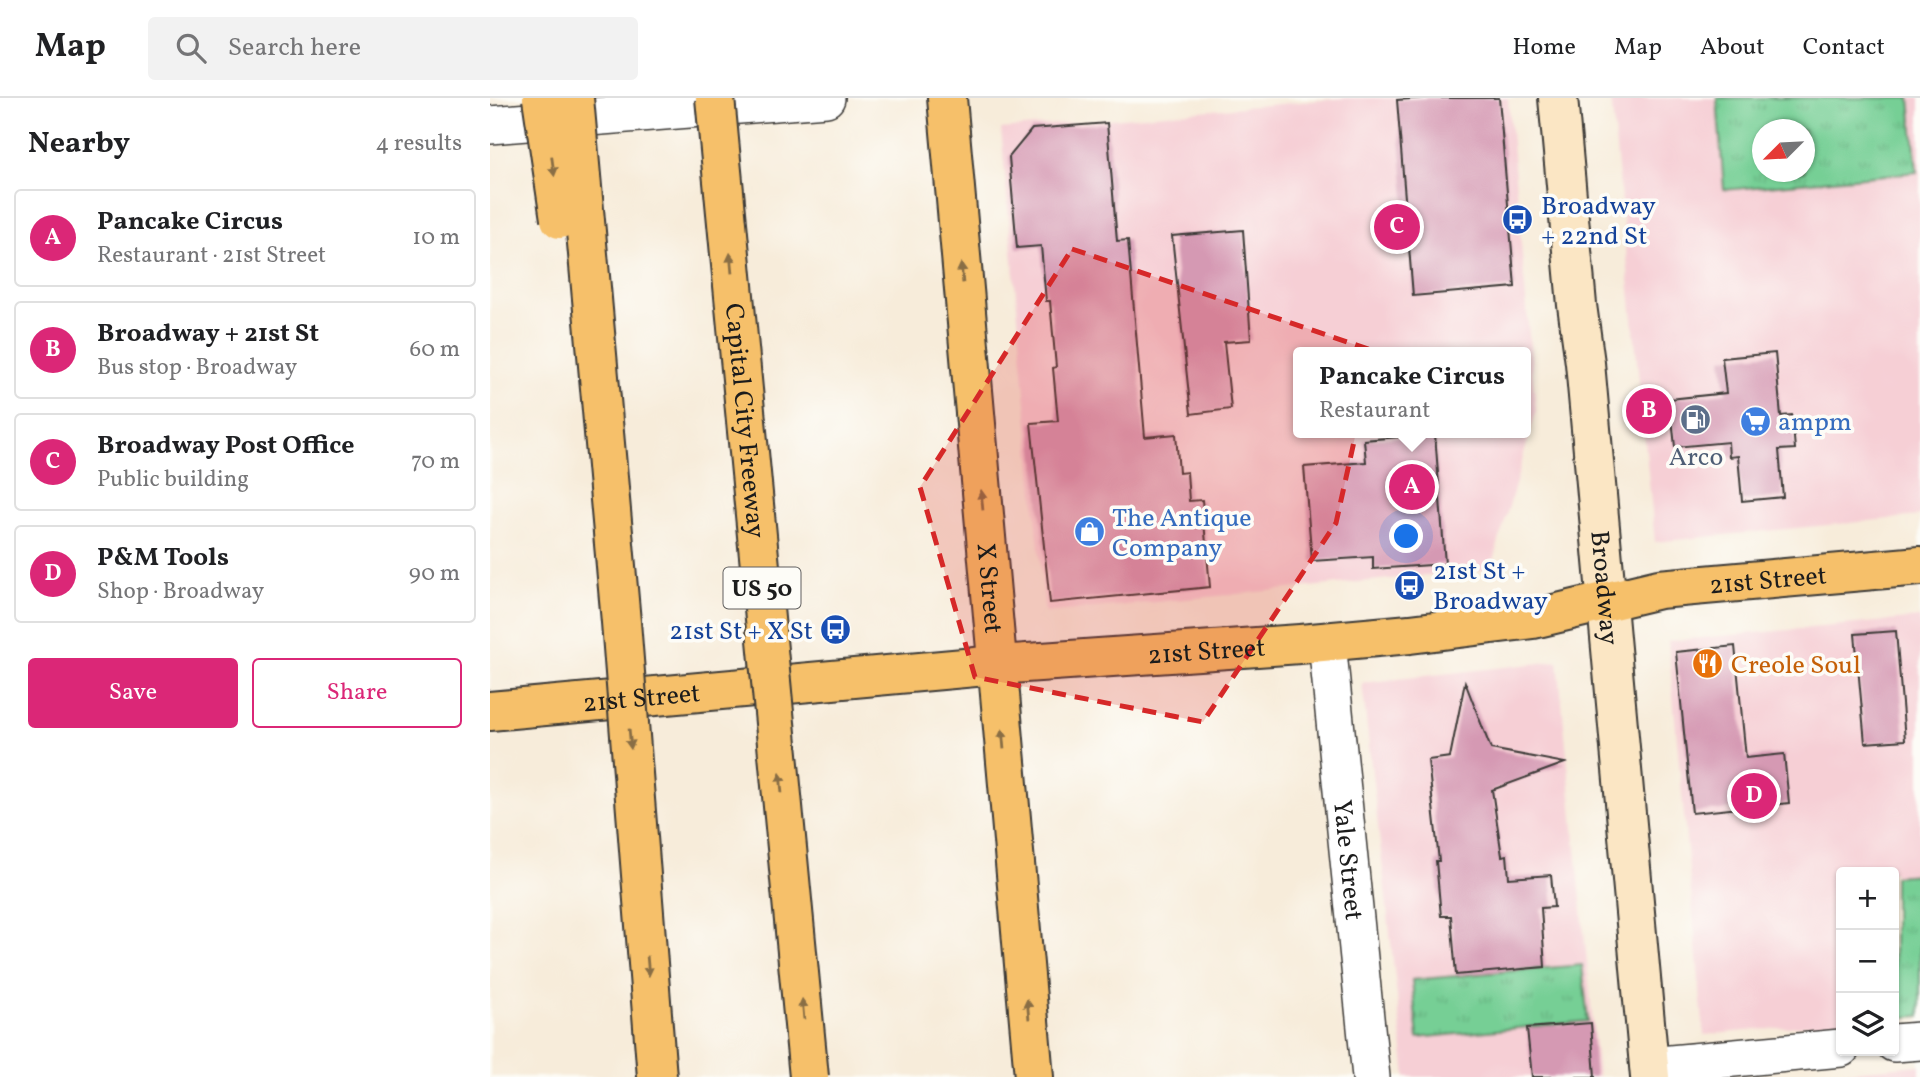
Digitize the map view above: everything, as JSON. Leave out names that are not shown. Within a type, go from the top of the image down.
[{"type":"main road","points":[[542,98],[621,622]]},
{"type":"main road","points":[[574,98],[621,622],[657,1077]]},
{"type":"main road","name":"Capital City Freeway","points":[[715,98],[809,1077]]},
{"type":"main road","name":"X Street","points":[[947,98],[1034,1077]]},
{"type":"main road","name":"Broadway","points":[[1558,98],[1649,1072]]},
{"type":"main road","name":"21st Street","points":[[490,711],[997,665],[1327,642],[1533,619],[1659,589],[1920,566]]},
{"type":"street","points":[[490,125],[826,98]]},
{"type":"street","name":"Yale Street","points":[[1327,642],[1371,1077]]},
{"type":"street","points":[[1899,1043],[1920,1041]]},
{"type":"street","points":[[1649,1072],[1836,1049]]},
{"type":"highlighted area","points":[[1072,249],[1374,351],[1336,523],[1203,722],[975,677],[920,487]]},
{"type":"shaded area","points":[[1344,98],[1508,98],[1530,347],[1293,347],[1293,438],[1529,438],[1491,569],[1045,613],[1001,129]]},
{"type":"shaded area","points":[[1611,98],[1920,98],[1920,516],[1655,542]]},
{"type":"shaded area","points":[[1531,356],[1536,412],[1531,429]]},
{"type":"shaded area","points":[[1920,618],[1920,1016],[1899,1018],[1899,867],[1836,867],[1836,1022],[1704,1035],[1668,641]]},
{"type":"shaded area","points":[[1558,661],[1598,1077],[1406,1077],[1362,683]]},
{"type":"shaded area","points":[[1920,1065],[1920,1077],[1820,1077],[1834,1076],[1841,1072]]},
{"type":"green space","points":[[1717,98],[1910,98],[1917,172],[1815,182],[1815,119],[1752,119],[1752,182],[1810,182],[1724,190]]},
{"type":"green space","points":[[1920,874],[1920,1016],[1899,1018],[1899,930],[1899,876]]},
{"type":"green space","points":[[1582,965],[1588,1021],[1418,1038],[1412,980]]},
{"type":"building","points":[[1499,98],[1515,287],[1413,296],[1397,100]]},
{"type":"building","points":[[1107,123],[1117,241],[1128,240],[1145,437],[1176,434],[1179,473],[1187,472],[1189,501],[1202,500],[1210,587],[1050,603],[1031,423],[1058,421],[1050,301],[1046,301],[1041,246],[1017,248],[1009,157],[1032,129]]},
{"type":"building","points":[[1243,230],[1251,340],[1224,342],[1231,409],[1191,414],[1172,236]]},
{"type":"building","points":[[1775,353],[1781,416],[1792,415],[1795,449],[1779,450],[1783,497],[1742,501],[1738,456],[1729,457],[1728,442],[1675,447],[1670,399],[1726,393],[1722,358]]},
{"type":"building","points":[[1435,438],[1445,564],[1373,569],[1373,557],[1312,561],[1304,467],[1366,462],[1364,440]]},
{"type":"building","points":[[1896,631],[1905,740],[1865,743],[1855,634]]},
{"type":"building","points":[[1735,646],[1746,758],[1784,754],[1789,803],[1692,813],[1676,652]]},
{"type":"building","points":[[1465,682],[1491,749],[1565,763],[1492,790],[1502,856],[1507,855],[1509,878],[1551,875],[1554,907],[1541,908],[1545,967],[1456,975],[1451,916],[1441,916],[1436,861],[1439,861],[1428,760],[1450,757]]},
{"type":"building","points":[[1591,1023],[1595,1077],[1532,1077],[1527,1028]]},
{"type":"place","name":"Broadway + 22nd St","points":[[1518,220]]},
{"type":"place","name":"Broadway Post Office","points":[[1397,227]]},
{"type":"place","name":"Broadway + 21st St","points":[[1649,411]]},
{"type":"place","name":"Arco","points":[[1696,420]]},
{"type":"place","name":"ampm","points":[[1755,421]]},
{"type":"place","name":"Pancake Circus","points":[[1412,487]]},
{"type":"place","name":"The Antique Company","points":[[1089,532]]},
{"type":"place","name":"21st St + Broadway","points":[[1410,585]]},
{"type":"place","name":"21st St + X St","points":[[836,630]]},
{"type":"place","name":"Creole Soul","points":[[1708,664]]},
{"type":"place","name":"P&M Tools","points":[[1754,796]]}]
